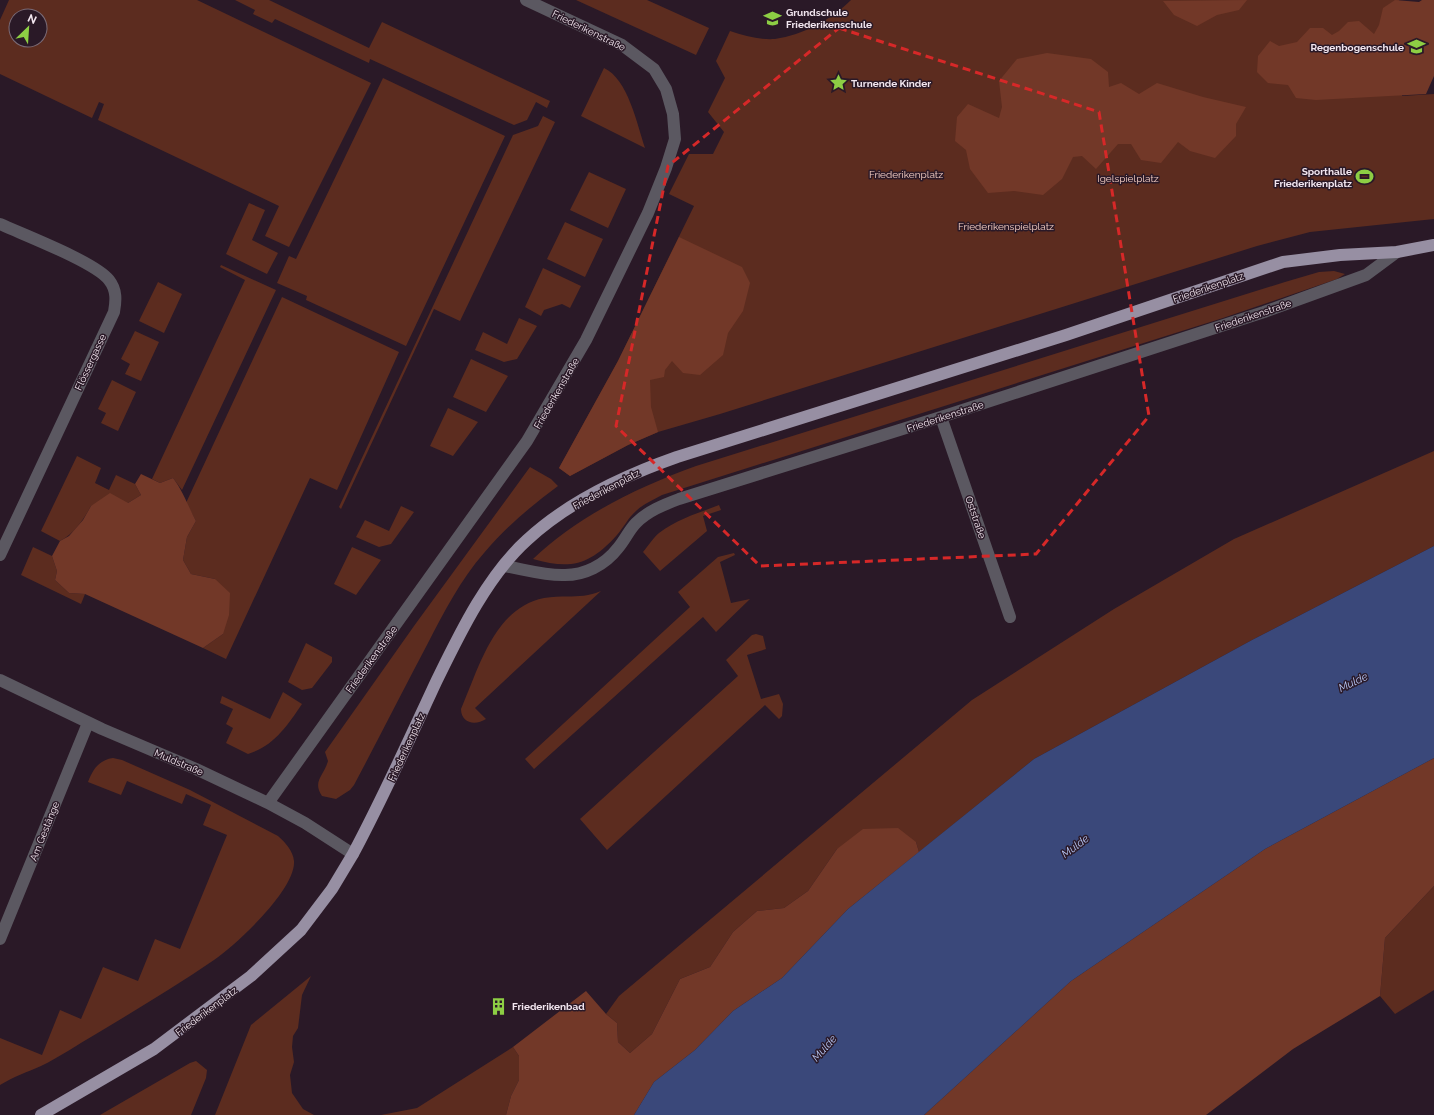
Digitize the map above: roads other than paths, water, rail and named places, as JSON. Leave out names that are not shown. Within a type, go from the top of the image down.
[{"type":"main road","name":"Friederikenplatz","points":[[41,1115],[154,1049],[251,976],[300,930],[332,889],[353,854],[463,627],[504,566],[526,541],[575,504],[646,468],[677,457],[1066,335],[1283,262],[1340,255],[1397,252],[1434,245]]},
{"type":"street","name":"Friederikenstraße","points":[[268,803],[527,441],[586,340],[648,214],[666,168],[675,139],[673,114],[666,89],[654,69],[622,45],[526,0]]},
{"type":"street","name":"Flössergasse","points":[[0,224],[95,268],[110,280],[116,296],[114,312],[0,555]]},
{"type":"street","name":"Friederikenstraße","points":[[504,566],[557,575],[577,574],[589,570],[609,558],[618,549],[635,524],[645,515],[660,506],[685,496],[941,417],[1300,299],[1366,275],[1397,252]]},
{"type":"street","name":"Oststraße","points":[[941,417],[1010,617]]},
{"type":"street","name":"Muldstraße","points":[[0,680],[88,723],[196,769],[268,803],[305,823],[353,854]]},
{"type":"street","name":"Am Gestänge","points":[[0,939],[88,723]]},
{"type":"water","name":"Mulde","points":[[1434,546],[1434,758],[1265,849],[1071,981],[924,1115],[634,1115],[654,1082],[695,1050],[733,1011],[782,978],[848,909],[1034,759],[1252,640]]},
{"type":"place","name":"Grundschule Friederikenschule","points":[[773,18]]},
{"type":"place","name":"Regenbogenschule","points":[[1417,47]]},
{"type":"place","name":"Turnende Kinder","points":[[838,83]]},
{"type":"place","name":"Sporthalle Friederikenplatz","points":[[1365,177]]},
{"type":"place","name":"Friederikenbad","points":[[499,1006]]},
{"type":"park label","name":"Igelspielplatz","points":[[1128,178]]},
{"type":"park label","name":"Friederikenspielplatz","points":[[1006,226]]}]
